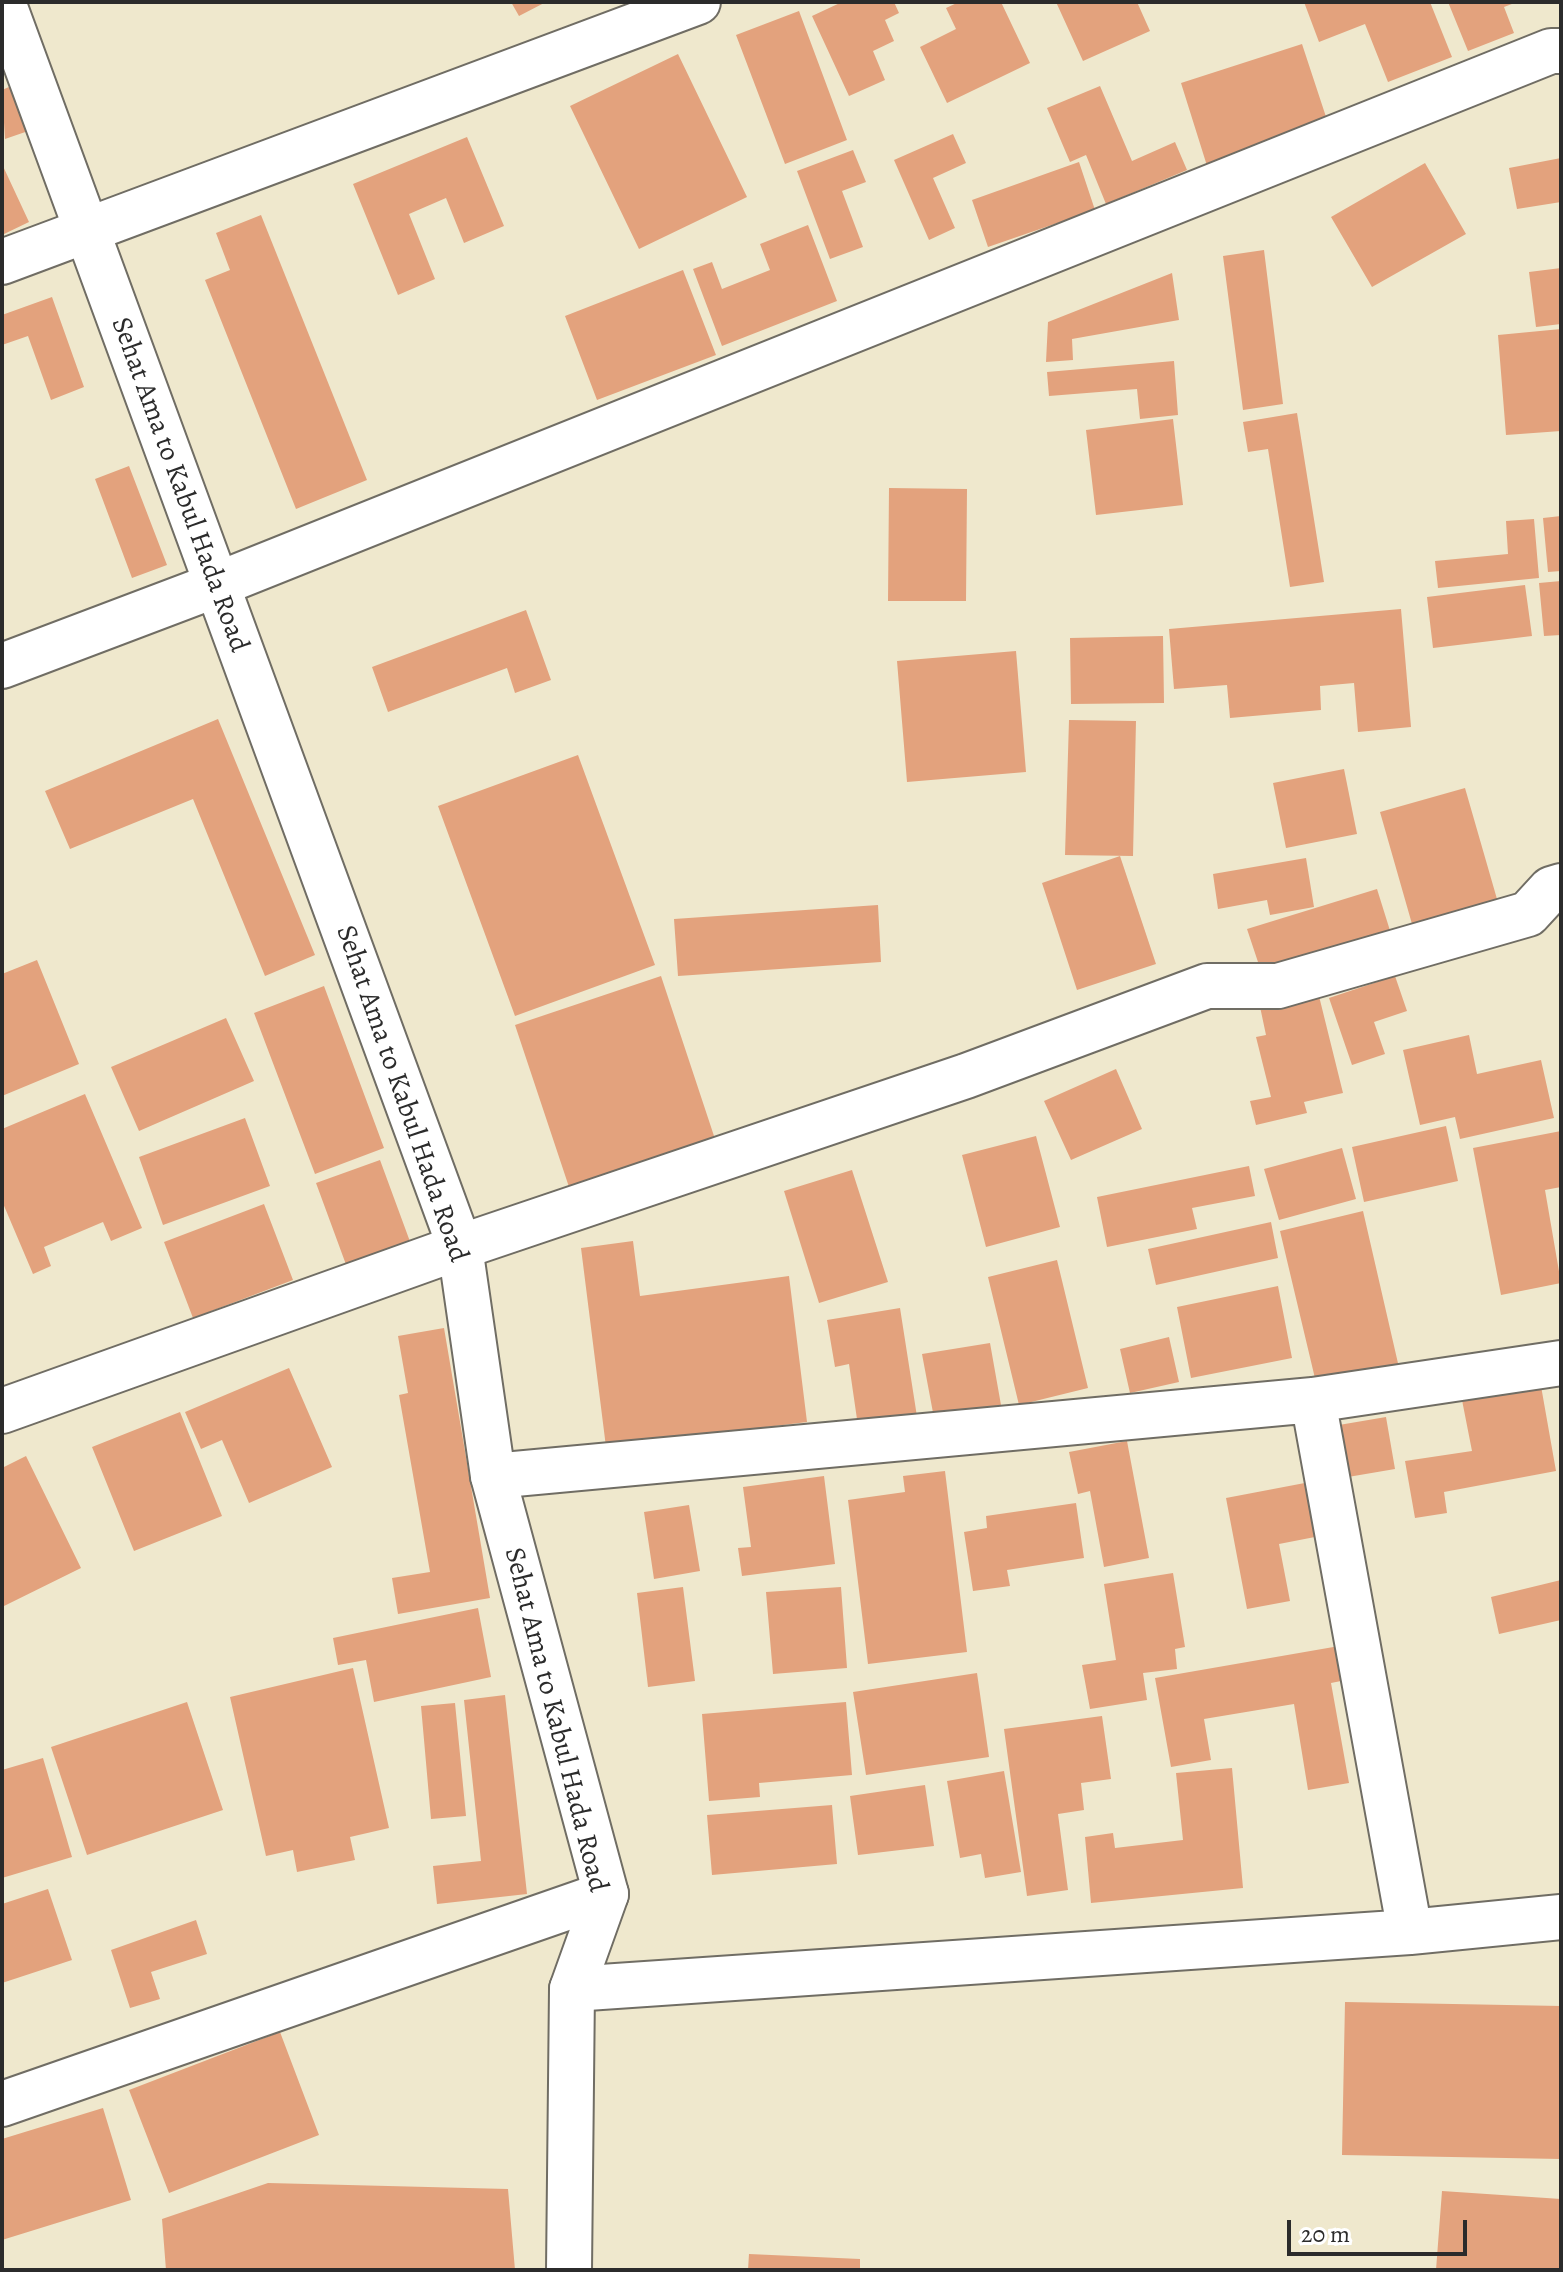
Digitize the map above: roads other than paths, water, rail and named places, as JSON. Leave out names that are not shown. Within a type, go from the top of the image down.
[{"type":"street","name":"Sehat Ama to Kabul Hada Road","points":[[3,2],[460,1247],[493,1476],[606,1894],[572,1989],[569,2270]]},
{"type":"street","points":[[2,262],[698,2]]},
{"type":"street","points":[[2,666],[216,585],[1536,57],[1561,51]]},
{"type":"street","points":[[2,1411],[460,1247],[951,1081],[1207,986],[1278,986],[1528,914],[1551,889],[1561,886]]},
{"type":"street","points":[[493,1476],[1313,1400],[1561,1363]]},
{"type":"street","points":[[1313,1400],[1410,1932]]},
{"type":"street","points":[[2,2104],[606,1894]]},
{"type":"street","points":[[572,1989],[1410,1932],[1561,1917]]}]
